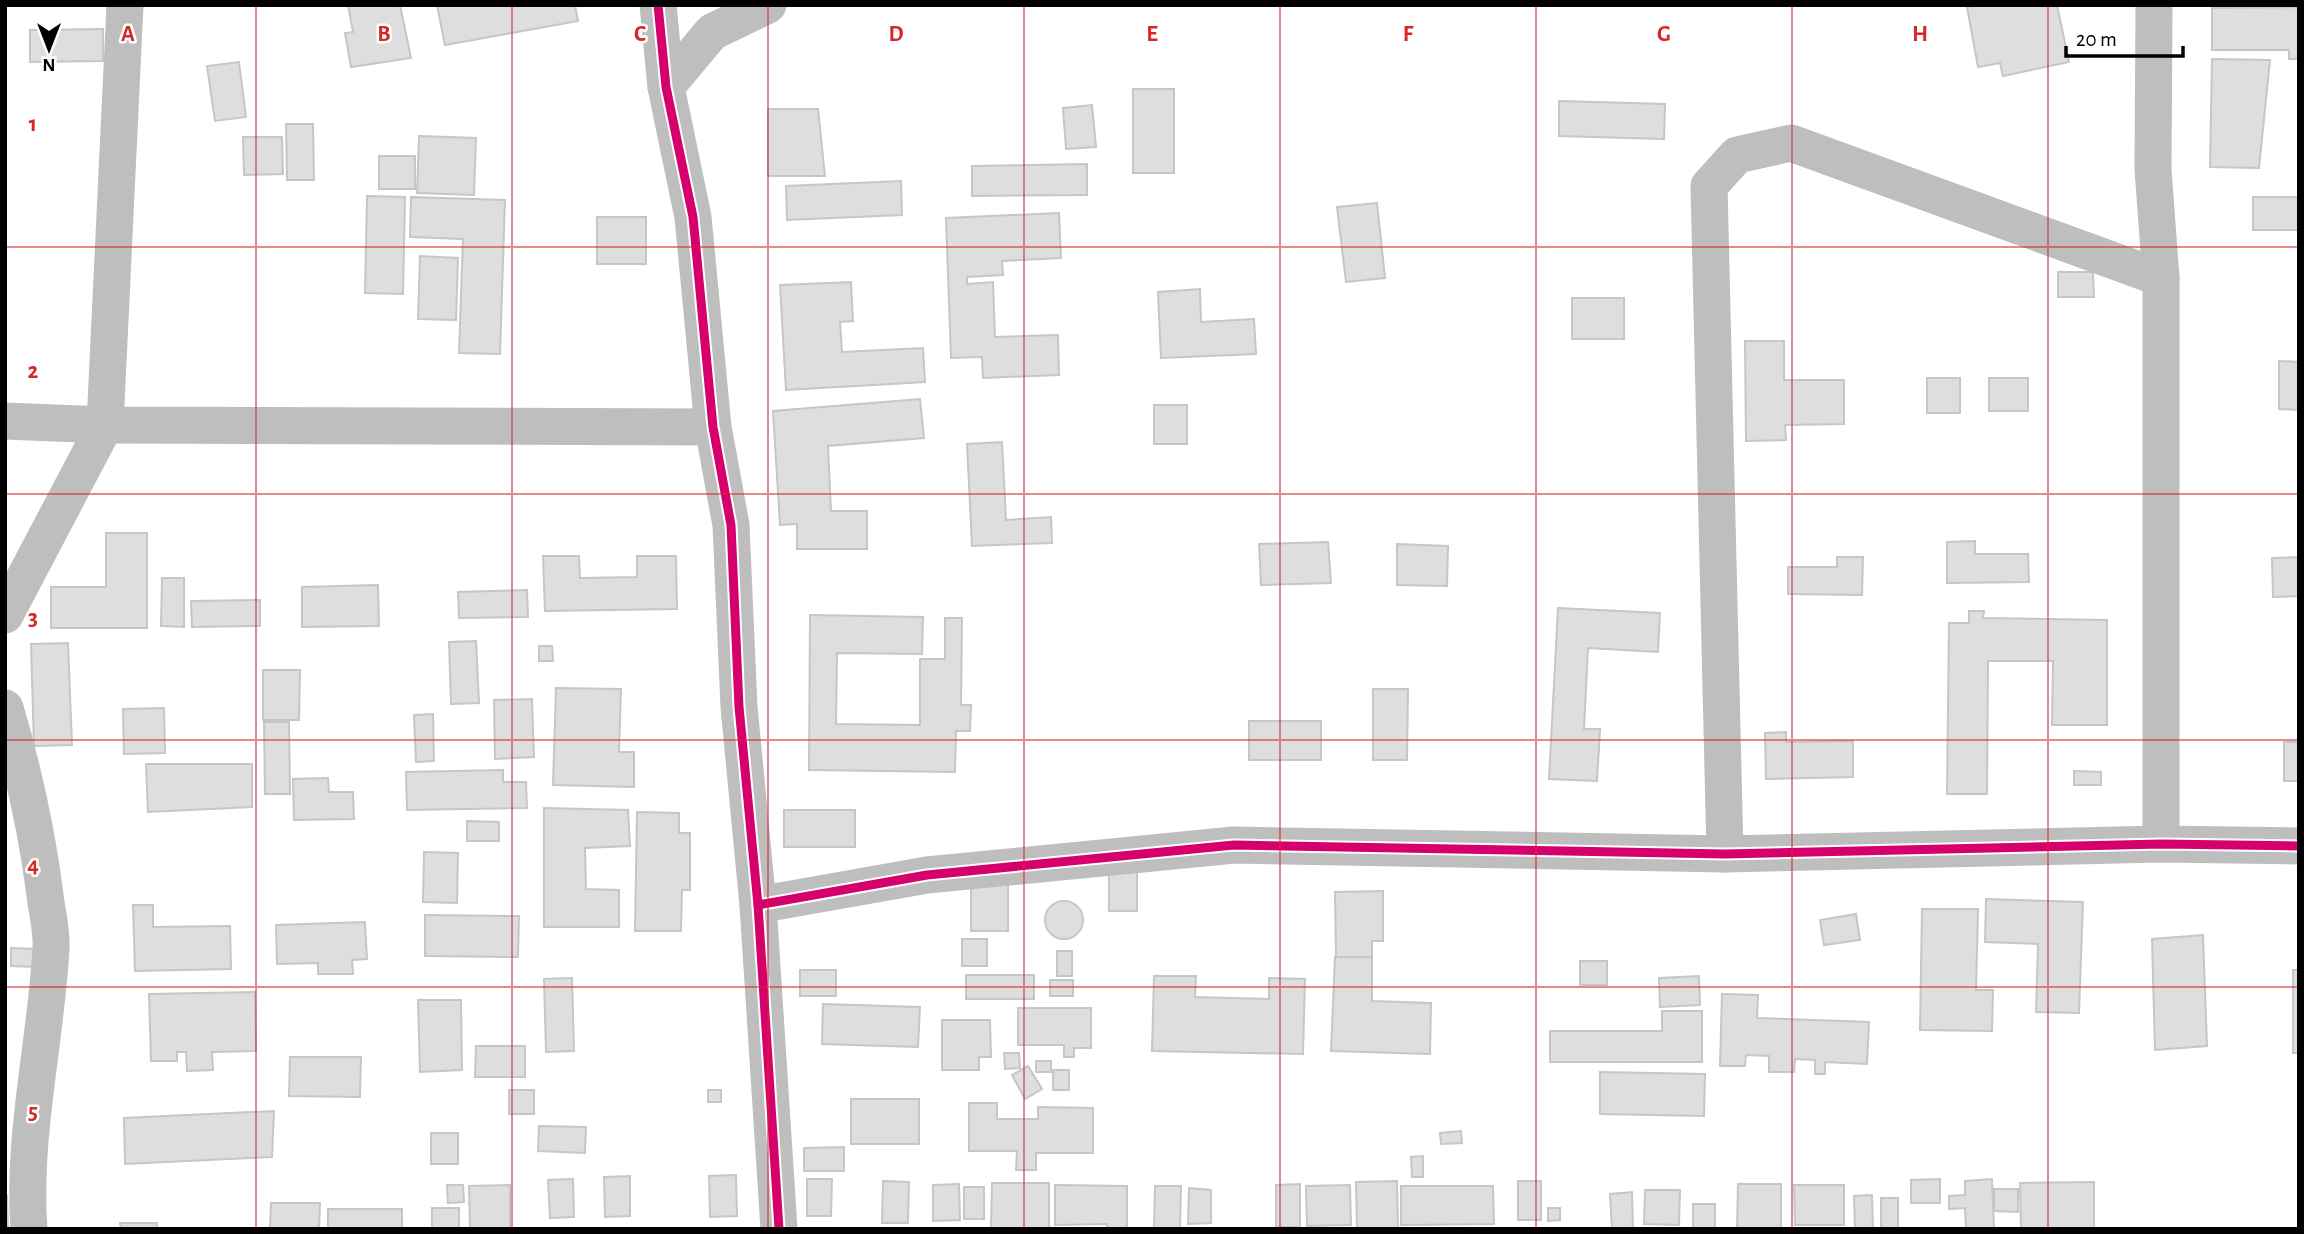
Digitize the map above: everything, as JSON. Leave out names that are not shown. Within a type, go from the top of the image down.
[{"type":"street","points":[[5,615],[105,425],[125,5]]},
{"type":"street","points":[[658,5],[666,88],[693,217],[713,427],[731,525],[739,707],[758,905],[779,1229]]},
{"type":"street","points":[[666,88],[712,32],[768,5]]},
{"type":"street","points":[[2154,5],[2153,169],[2161,278],[2161,844]]},
{"type":"street","points":[[1725,854],[1709,186],[1737,155],[1791,143],[2161,278]]},
{"type":"street","points":[[5,421],[105,425],[713,427]]},
{"type":"street","points":[[5,708],[19,756],[41,863],[51,945],[28,1191],[29,1229]]},
{"type":"street","points":[[758,905],[927,875],[1234,845],[1725,854],[2161,844],[2299,846]]},
{"type":"building","points":[[348,5],[400,5],[411,58],[351,67],[345,33],[353,32]]},
{"type":"building","points":[[437,5],[575,5],[578,21],[445,45]]},
{"type":"building","points":[[2057,5],[2069,62],[2003,76],[2000,63],[1978,67],[1967,7]]},
{"type":"building","points":[[2299,7],[2299,59],[2289,59],[2289,50],[2212,50],[2212,8]]},
{"type":"building","points":[[103,29],[103,61],[30,62],[30,30]]},
{"type":"building","points":[[2212,59],[2270,60],[2259,168],[2210,167]]},
{"type":"building","points":[[239,62],[246,117],[215,121],[207,66]]},
{"type":"building","points":[[1133,89],[1174,89],[1174,173],[1133,173]]},
{"type":"building","points":[[1559,101],[1665,104],[1664,139],[1559,136]]},
{"type":"building","points":[[1092,105],[1096,147],[1066,149],[1063,108]]},
{"type":"building","points":[[768,109],[818,109],[825,176],[768,176]]},
{"type":"building","points":[[286,124],[313,124],[314,180],[287,180]]},
{"type":"building","points":[[419,136],[476,138],[474,195],[417,193]]},
{"type":"building","points":[[243,137],[282,137],[283,174],[244,175]]},
{"type":"building","points":[[379,156],[415,156],[415,189],[379,189]]},
{"type":"building","points":[[1087,164],[1087,195],[972,196],[972,166]]},
{"type":"building","points":[[901,181],[902,215],[787,220],[786,186]]},
{"type":"building","points":[[367,196],[405,197],[403,294],[365,293]]},
{"type":"building","points":[[411,197],[505,200],[500,354],[459,353],[463,239],[410,237]]},
{"type":"building","points":[[2253,197],[2299,197],[2299,230],[2253,230]]},
{"type":"building","points":[[1377,203],[1385,278],[1346,282],[1337,207]]},
{"type":"building","points":[[1059,213],[1061,258],[1002,261],[1003,275],[967,277],[967,284],[993,282],[995,337],[1058,335],[1059,375],[983,378],[982,357],[951,358],[946,218]]},
{"type":"building","points":[[597,217],[646,217],[646,264],[597,264]]},
{"type":"building","points":[[420,256],[458,258],[456,320],[418,319]]},
{"type":"building","points":[[2058,272],[2093,272],[2094,297],[2058,297]]},
{"type":"building","points":[[851,282],[853,321],[840,322],[842,352],[923,348],[925,382],[786,390],[780,285]]},
{"type":"building","points":[[1200,289],[1201,322],[1254,319],[1256,354],[1161,358],[1158,292]]},
{"type":"building","points":[[1572,298],[1624,298],[1624,339],[1572,339]]},
{"type":"building","points":[[1745,341],[1784,341],[1784,380],[1844,380],[1844,424],[1785,425],[1786,440],[1746,441]]},
{"type":"building","points":[[2279,361],[2299,362],[2299,410],[2279,409]]},
{"type":"building","points":[[1927,378],[1960,378],[1960,413],[1927,413]]},
{"type":"building","points":[[1989,378],[2028,378],[2028,411],[1989,411]]},
{"type":"building","points":[[920,399],[924,438],[828,446],[831,511],[867,511],[867,549],[797,549],[797,524],[780,525],[773,411]]},
{"type":"building","points":[[1154,405],[1187,405],[1187,444],[1154,444]]},
{"type":"building","points":[[1002,442],[1006,520],[1051,517],[1052,543],[972,546],[967,444]]},
{"type":"building","points":[[106,533],[147,533],[147,628],[51,628],[51,587],[106,587]]},
{"type":"building","points":[[1975,541],[1975,554],[2028,554],[2029,582],[1947,583],[1947,542]]},
{"type":"building","points":[[1328,542],[1331,583],[1261,585],[1259,544]]},
{"type":"building","points":[[1397,544],[1448,546],[1447,586],[1397,585]]},
{"type":"building","points":[[543,556],[579,556],[580,578],[637,577],[637,556],[676,556],[677,609],[545,611]]},
{"type":"building","points":[[1837,557],[1863,557],[1862,595],[1788,594],[1788,567],[1837,567]]},
{"type":"building","points":[[2299,557],[2299,596],[2273,597],[2272,558]]},
{"type":"building","points":[[162,578],[184,578],[184,627],[161,626]]},
{"type":"building","points":[[378,585],[379,626],[302,627],[302,587]]},
{"type":"building","points":[[527,590],[528,617],[459,618],[458,592]]},
{"type":"building","points":[[260,600],[260,626],[192,627],[191,601]]},
{"type":"building","points":[[1558,608],[1660,613],[1658,652],[1588,648],[1584,729],[1600,729],[1597,781],[1549,779]]},
{"type":"building","points":[[1969,611],[1984,611],[1983,618],[2107,620],[2107,725],[2052,725],[2053,661],[1988,661],[1987,794],[1947,794],[1949,623],[1969,623]]},
{"type":"building","points":[[810,615],[923,617],[922,654],[837,653],[836,724],[920,725],[920,659],[945,659],[945,618],[962,618],[961,705],[971,705],[970,731],[956,731],[955,772],[809,770]]},
{"type":"building","points":[[476,641],[479,703],[451,704],[449,642]]},
{"type":"building","points":[[68,643],[72,745],[34,746],[31,644]]},
{"type":"building","points":[[539,646],[552,646],[553,661],[539,661]]},
{"type":"building","points":[[263,670],[300,670],[299,720],[263,720]]},
{"type":"building","points":[[556,688],[621,689],[619,752],[634,752],[634,787],[553,785]]},
{"type":"building","points":[[1373,689],[1408,689],[1407,760],[1373,760]]},
{"type":"building","points":[[532,699],[534,757],[495,759],[494,700]]},
{"type":"building","points":[[164,708],[165,753],[124,754],[123,709]]},
{"type":"building","points":[[433,714],[434,761],[416,762],[414,715]]},
{"type":"building","points":[[1249,721],[1321,721],[1321,760],[1249,760]]},
{"type":"building","points":[[264,722],[289,722],[290,794],[265,794]]},
{"type":"building","points":[[1786,732],[1786,742],[1853,741],[1853,777],[1766,779],[1765,733]]},
{"type":"building","points":[[2284,742],[2299,742],[2299,781],[2284,781]]},
{"type":"building","points":[[146,764],[252,764],[252,807],[148,812]]},
{"type":"building","points":[[503,770],[503,782],[526,782],[527,808],[407,810],[406,772]]},
{"type":"building","points":[[2074,771],[2101,772],[2101,785],[2074,785]]},
{"type":"building","points":[[328,778],[329,792],[353,792],[354,819],[294,820],[293,779]]},
{"type":"building","points":[[544,808],[628,810],[630,846],[585,848],[586,889],[619,890],[619,927],[544,927]]},
{"type":"building","points":[[784,810],[855,810],[855,847],[784,847]]},
{"type":"building","points":[[637,812],[679,813],[679,833],[690,833],[690,890],[682,890],[681,931],[635,931]]},
{"type":"building","points":[[467,821],[499,822],[499,841],[467,841]]},
{"type":"building","points":[[424,852],[458,853],[457,903],[423,902]]},
{"type":"building","points":[[1109,872],[1137,872],[1137,911],[1109,911]]},
{"type":"building","points":[[971,879],[1008,879],[1008,931],[971,931]]},
{"type":"building","points":[[1383,891],[1383,941],[1372,941],[1372,957],[1336,957],[1335,892]]},
{"type":"building","points":[[1986,899],[2083,902],[2079,1013],[2036,1012],[2038,944],[1985,942]]},
{"type":"building","points":[[1064,901],[1078,906],[1083,920],[1078,934],[1064,939],[1050,934],[1045,920],[1050,906]]},
{"type":"building","points":[[133,905],[153,905],[153,927],[230,926],[231,969],[135,971]]},
{"type":"building","points":[[1922,909],[1978,909],[1976,990],[1993,990],[1992,1031],[1920,1030]]},
{"type":"building","points":[[1856,914],[1860,940],[1824,945],[1820,920]]},
{"type":"building","points":[[425,915],[519,916],[518,957],[425,956]]},
{"type":"building","points":[[365,922],[367,959],[352,960],[353,974],[318,974],[318,963],[277,964],[276,925]]},
{"type":"building","points":[[2203,935],[2207,1046],[2155,1050],[2152,939]]},
{"type":"building","points":[[962,939],[987,939],[987,966],[962,966]]},
{"type":"building","points":[[11,948],[35,949],[35,967],[11,966]]},
{"type":"building","points":[[1057,951],[1072,951],[1072,976],[1057,976]]},
{"type":"building","points":[[1335,957],[1372,957],[1372,1001],[1431,1003],[1430,1054],[1331,1051]]},
{"type":"building","points":[[1580,961],[1607,961],[1607,985],[1580,985]]},
{"type":"building","points":[[800,970],[836,970],[836,996],[800,996]]},
{"type":"building","points":[[2293,970],[2299,970],[2299,1053],[2293,1053]]},
{"type":"building","points":[[966,975],[1034,975],[1034,999],[966,999]]},
{"type":"building","points":[[1154,976],[1196,976],[1195,997],[1269,999],[1269,978],[1305,979],[1303,1054],[1152,1051]]},
{"type":"building","points":[[1699,976],[1700,1005],[1660,1007],[1659,978]]},
{"type":"building","points":[[572,978],[574,1051],[546,1052],[544,979]]},
{"type":"building","points":[[1050,980],[1073,980],[1073,996],[1050,996]]},
{"type":"building","points":[[255,992],[256,1051],[212,1052],[213,1070],[187,1071],[186,1052],[177,1052],[177,1061],[151,1061],[149,994]]},
{"type":"building","points":[[1722,994],[1758,995],[1757,1018],[1869,1022],[1867,1064],[1825,1062],[1825,1074],[1815,1074],[1815,1060],[1795,1059],[1794,1072],[1769,1072],[1769,1056],[1746,1055],[1745,1066],[1720,1066]]},
{"type":"building","points":[[418,1000],[461,1000],[462,1070],[420,1072]]},
{"type":"building","points":[[823,1004],[920,1007],[918,1047],[822,1044]]},
{"type":"building","points":[[1018,1008],[1091,1008],[1091,1048],[1074,1048],[1074,1057],[1064,1057],[1064,1045],[1018,1045]]},
{"type":"building","points":[[1662,1011],[1702,1011],[1702,1062],[1550,1062],[1550,1031],[1662,1031]]},
{"type":"building","points":[[942,1020],[990,1020],[991,1057],[979,1057],[979,1070],[942,1070]]},
{"type":"building","points":[[476,1046],[525,1046],[525,1077],[475,1077]]},
{"type":"building","points":[[1004,1053],[1019,1053],[1020,1068],[1005,1069]]},
{"type":"building","points":[[290,1057],[361,1057],[360,1097],[289,1096]]},
{"type":"building","points":[[1036,1061],[1051,1061],[1051,1072],[1036,1072]]},
{"type":"building","points":[[1028,1066],[1042,1089],[1025,1099],[1012,1075]]},
{"type":"building","points":[[1053,1070],[1069,1070],[1069,1090],[1053,1090]]},
{"type":"building","points":[[1600,1072],[1705,1074],[1704,1116],[1600,1114]]},
{"type":"building","points":[[509,1090],[534,1090],[534,1114],[509,1114]]},
{"type":"building","points":[[708,1090],[721,1090],[721,1102],[708,1102]]},
{"type":"building","points":[[851,1099],[919,1099],[919,1144],[851,1144]]},
{"type":"building","points":[[969,1103],[997,1103],[997,1119],[1038,1119],[1038,1107],[1093,1108],[1093,1153],[1036,1153],[1036,1170],[1016,1170],[1017,1151],[969,1151]]},
{"type":"building","points":[[274,1111],[272,1157],[125,1164],[124,1118]]},
{"type":"building","points":[[539,1126],[586,1127],[585,1153],[538,1151]]},
{"type":"building","points":[[1461,1131],[1462,1143],[1441,1144],[1440,1133]]},
{"type":"building","points":[[431,1133],[458,1133],[458,1164],[431,1164]]},
{"type":"building","points":[[844,1147],[844,1171],[804,1171],[804,1148]]},
{"type":"building","points":[[1423,1156],[1423,1177],[1412,1177],[1411,1157]]},
{"type":"building","points":[[736,1175],[737,1216],[710,1217],[709,1176]]},
{"type":"building","points":[[630,1176],[630,1216],[605,1217],[604,1177]]},
{"type":"building","points":[[573,1179],[574,1217],[550,1218],[548,1180]]},
{"type":"building","points":[[807,1179],[832,1179],[831,1216],[807,1216]]},
{"type":"building","points":[[1940,1179],[1940,1203],[1911,1203],[1911,1180]]},
{"type":"building","points":[[1992,1179],[1994,1229],[1966,1229],[1965,1208],[1949,1209],[1949,1196],[1965,1195],[1965,1181]]},
{"type":"building","points":[[883,1181],[909,1182],[908,1223],[882,1223]]},
{"type":"building","points":[[1397,1181],[1398,1229],[1357,1229],[1356,1182]]},
{"type":"building","points":[[1518,1181],[1541,1181],[1541,1220],[1518,1220]]},
{"type":"building","points":[[2094,1182],[2094,1229],[2021,1229],[2020,1183]]},
{"type":"building","points":[[992,1183],[1049,1183],[1049,1229],[991,1229]]},
{"type":"building","points":[[959,1184],[960,1220],[933,1221],[933,1185]]},
{"type":"building","points":[[1300,1184],[1300,1227],[1276,1227],[1276,1185]]},
{"type":"building","points":[[1738,1184],[1781,1184],[1781,1229],[1737,1229]]},
{"type":"building","points":[[447,1185],[463,1185],[464,1202],[448,1203]]},
{"type":"building","points":[[510,1185],[510,1229],[470,1229],[469,1186]]},
{"type":"building","points":[[1055,1185],[1127,1186],[1127,1229],[1107,1229],[1107,1224],[1055,1225]]},
{"type":"building","points":[[1350,1185],[1351,1225],[1307,1226],[1306,1186]]},
{"type":"building","points":[[1794,1185],[1844,1185],[1844,1225],[1795,1225]]},
{"type":"building","points":[[1155,1186],[1181,1186],[1180,1229],[1154,1229]]},
{"type":"building","points":[[1401,1186],[1493,1186],[1494,1224],[1401,1225]]},
{"type":"building","points":[[964,1187],[984,1187],[984,1219],[964,1219]]},
{"type":"building","points":[[1189,1188],[1211,1190],[1211,1223],[1188,1224]]},
{"type":"building","points":[[1994,1189],[2018,1189],[2018,1212],[1994,1211]]},
{"type":"building","points":[[1645,1190],[1680,1190],[1679,1225],[1644,1224]]},
{"type":"building","points":[[1632,1192],[1633,1229],[1612,1229],[1610,1194]]},
{"type":"building","points":[[1872,1195],[1873,1229],[1855,1229],[1854,1196]]},
{"type":"building","points":[[7,1196],[8,1229],[5,1229]]},
{"type":"building","points":[[1881,1198],[1898,1198],[1898,1229],[1881,1229]]},
{"type":"building","points":[[271,1203],[320,1203],[319,1229],[270,1229]]},
{"type":"building","points":[[1693,1204],[1715,1204],[1715,1229],[1693,1229]]},
{"type":"building","points":[[432,1208],[459,1208],[459,1229],[432,1229]]},
{"type":"building","points":[[1548,1208],[1560,1208],[1560,1220],[1548,1221]]},
{"type":"building","points":[[328,1209],[402,1209],[402,1229],[328,1229]]},
{"type":"building","points":[[120,1223],[157,1223],[157,1229],[121,1229]]},
{"type":"cycle path","points":[[658,5],[666,87],[693,217],[713,427],[731,525],[739,707],[758,905],[779,1229]]},
{"type":"cycle path","points":[[758,905],[927,875],[1234,845],[1725,854],[2161,844],[2299,846]]}]
